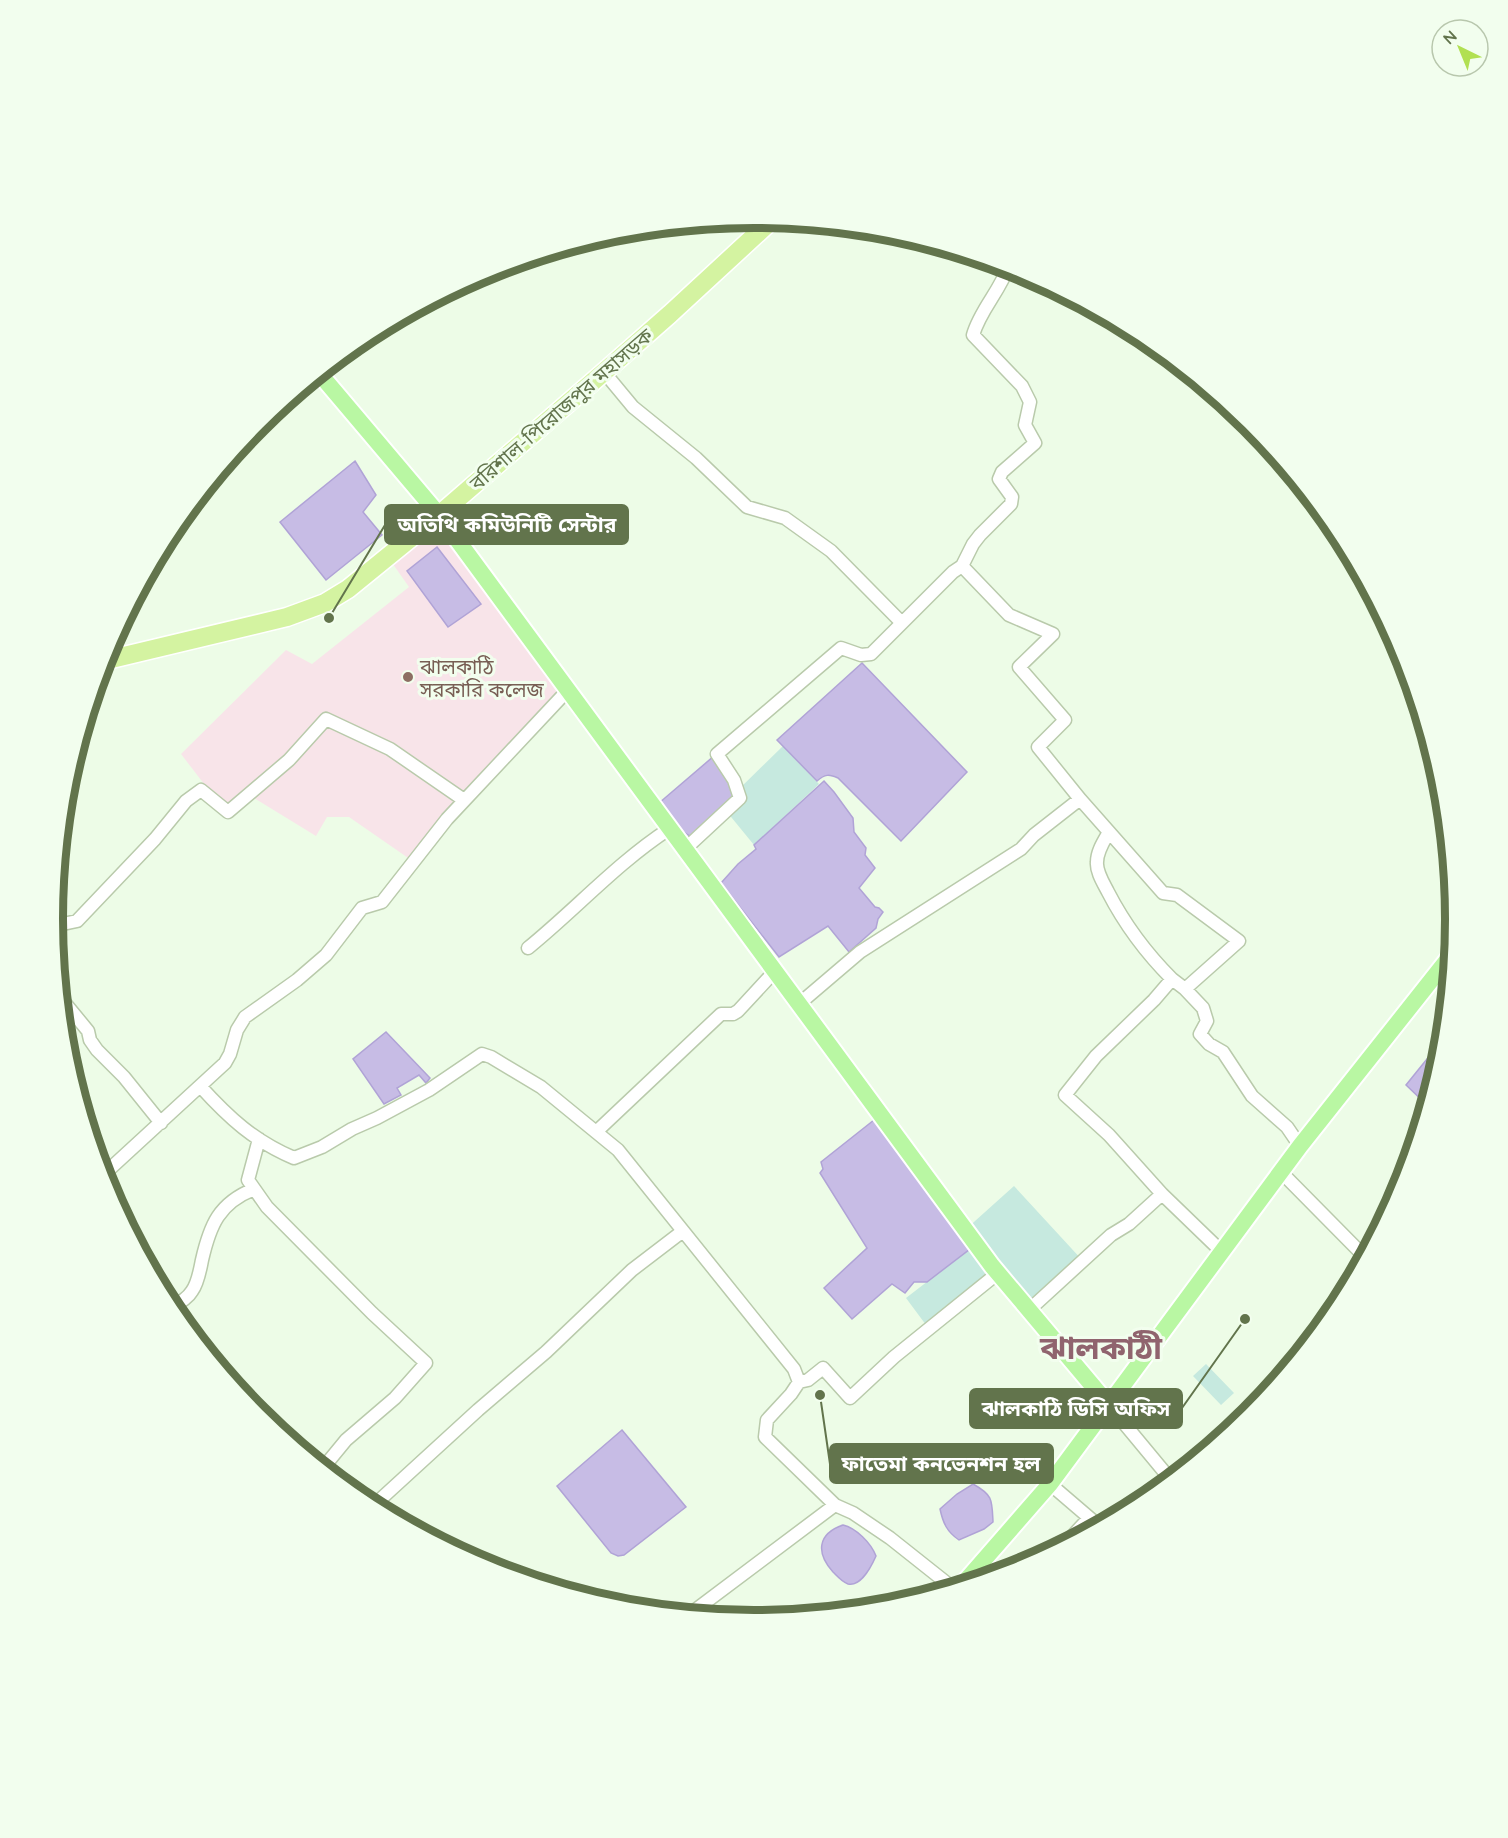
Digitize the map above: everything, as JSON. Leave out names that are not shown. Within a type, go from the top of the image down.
[{"type":"highway","name":"বরিশাল-পিরোজপুর মহাসড়ক","points":[[115,658],[286,617],[325,603],[348,589],[439,515],[670,315],[763,228]]},
{"type":"main road","points":[[324,378],[439,515],[998,1273],[1108,1404]]},
{"type":"main road","points":[[971,1574],[1050,1484],[1300,1146],[1444,964]]},
{"type":"street","points":[[684,850],[740,798],[734,780],[717,754],[841,648],[861,655],[871,654],[953,572],[962,566],[973,544],[1011,504],[1012,496],[999,479],[1002,472],[1035,443],[1025,425],[1030,402],[1022,386],[973,335],[976,325],[1005,276]]},
{"type":"street","points":[[604,372],[633,407],[696,458],[747,507],[785,518],[831,551],[902,623]]},
{"type":"street","points":[[962,566],[1009,615],[1053,634],[1019,667],[1065,720],[1038,747],[1150,880],[1164,893],[1177,895],[1239,941],[1185,990]]},
{"type":"street","points":[[110,1168],[225,1063],[237,1030],[245,1017],[297,980],[326,955],[362,908],[382,902],[447,819],[567,691]]},
{"type":"street","points":[[63,924],[77,921],[155,839],[186,801],[201,790],[228,812],[289,760],[326,719],[390,748],[464,800]]},
{"type":"street","points":[[799,1004],[860,952],[1021,849],[1034,835],[1080,799]]},
{"type":"street","points":[[528,948],[564,918],[602,881],[644,846],[669,829]]},
{"type":"street","points":[[1109,832],[1101,846],[1096,863],[1102,881],[1134,936],[1172,979],[1203,1008],[1207,1021],[1200,1034],[1209,1044],[1223,1052],[1252,1096],[1287,1127],[1300,1146]]},
{"type":"street","points":[[596,1132],[722,1014],[733,1014],[738,1011],[775,971]]},
{"type":"street","points":[[1172,979],[1154,1000],[1096,1056],[1065,1095],[1109,1135],[1162,1194],[1221,1251]]},
{"type":"street","points":[[69,1008],[88,1031],[90,1040],[97,1050],[124,1077],[161,1123]]},
{"type":"street","points":[[200,1086],[228,1117],[269,1147],[294,1158],[322,1147],[352,1129],[377,1118],[482,1054],[491,1057],[541,1087],[618,1150],[794,1369],[799,1382]]},
{"type":"street","points":[[259,1139],[248,1180],[267,1207],[372,1313],[426,1363],[395,1398],[346,1440],[327,1463]]},
{"type":"street","points":[[1282,1173],[1359,1251]]},
{"type":"street","points":[[179,1303],[192,1292],[200,1272],[208,1233],[216,1216],[229,1204],[254,1189]]},
{"type":"street","points":[[1028,1311],[1112,1235],[1129,1224],[1162,1194]]},
{"type":"street","points":[[380,1500],[470,1417],[546,1352],[632,1270],[683,1231]]},
{"type":"street","points":[[799,1382],[808,1380],[823,1368],[850,1398],[894,1358],[998,1273]]},
{"type":"street","points":[[799,1382],[791,1394],[766,1420],[765,1437],[835,1505],[853,1513],[890,1538],[946,1582]]},
{"type":"street","points":[[1108,1404],[1166,1474]]},
{"type":"street","points":[[1050,1484],[1093,1521]]},
{"type":"street","points":[[698,1608],[835,1505]]},
{"type":"shaded area","points":[[355,461],[376,495],[363,512],[382,535],[326,580],[280,522]]},
{"type":"shaded area","name":"ঝালকাঠি সরকারি কলেজ","points":[[439,515],[567,691],[414,862],[349,817],[327,817],[316,836],[249,795],[221,806],[181,754],[286,650],[312,664],[409,587],[388,557]]},
{"type":"shaded area","points":[[437,547],[481,604],[448,627],[407,571]]},
{"type":"shaded area","points":[[862,663],[967,772],[901,841],[838,778],[827,775],[817,781],[777,740]]},
{"type":"shaded area","points":[[783,746],[819,784],[754,845],[727,812],[738,790]]},
{"type":"shaded area","points":[[714,756],[731,783],[732,800],[691,837],[677,828],[659,803]]},
{"type":"shaded area","points":[[824,781],[853,818],[854,832],[866,848],[865,855],[875,868],[859,888],[875,907],[883,912],[876,928],[849,952],[828,926],[779,957],[721,883],[756,849],[754,845]]},
{"type":"shaded area","points":[[386,1032],[430,1078],[426,1083],[419,1075],[397,1088],[401,1095],[384,1104],[353,1059]]},
{"type":"shaded area","points":[[1432,1053],[1421,1099],[1406,1085]]},
{"type":"shaded area","points":[[874,1120],[970,1249],[927,1282],[914,1282],[905,1293],[892,1284],[852,1319],[824,1288],[867,1248],[820,1173],[823,1169],[821,1162]]},
{"type":"shaded area","points":[[1014,1186],[1083,1261],[1028,1311],[999,1273],[929,1329],[906,1298],[976,1244],[965,1230]]},
{"type":"shaded area","points":[[1206,1364],[1234,1393],[1221,1405],[1193,1376]]},
{"type":"shaded area","points":[[622,1430],[686,1507],[624,1555],[618,1556],[611,1553],[557,1486]]},
{"type":"shaded area","points":[[973,1484],[988,1495],[993,1522],[984,1529],[959,1540],[946,1527],[940,1509]]},
{"type":"shaded area","points":[[843,1525],[853,1529],[862,1537],[871,1546],[876,1556],[862,1579],[853,1584],[844,1582],[833,1572],[827,1565],[822,1551],[824,1539],[828,1533]]},
{"type":"place","name":"অতিথি কমিউনিটি সেন্টার","points":[[329,618]]},
{"type":"place","name":"ঝালকাঠি সরকারি কলেজ","points":[[408,677]]},
{"type":"place","name":"ঝালকাঠি ডিসি অফিস","points":[[1245,1319]]},
{"type":"place","name":"ফাতেমা কনভেনশন হল","points":[[820,1395]]},
{"type":"district","name":"ঝালকাঠী","points":[[1101,1347]]}]
